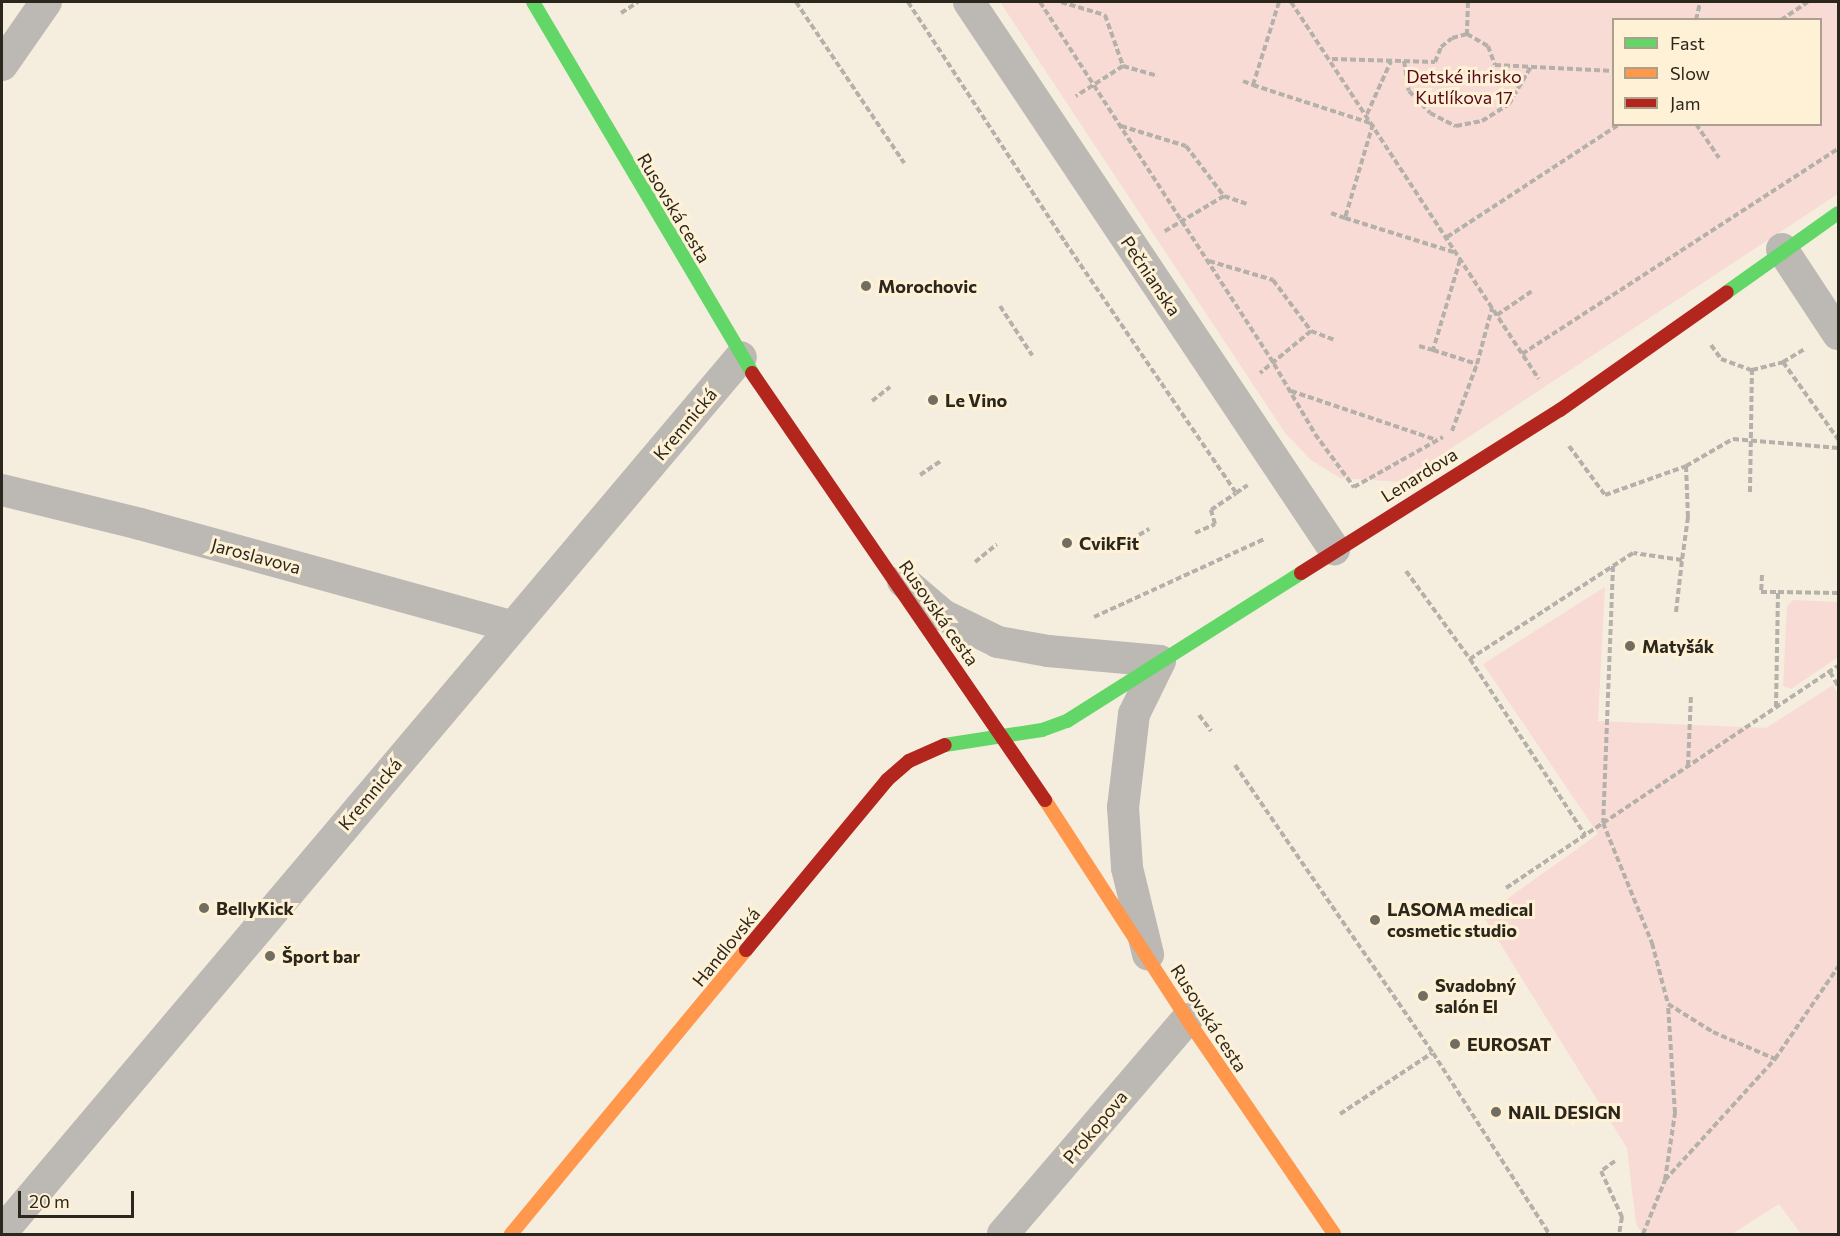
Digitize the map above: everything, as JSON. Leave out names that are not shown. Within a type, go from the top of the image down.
[{"type":"street","points":[[2,65],[46,2]]},
{"type":"street","points":[[28,29],[67,2]]},
{"type":"street","name":"Rusovská cesta","points":[[533,2],[741,357],[881,563],[1003,735],[1187,1019],[1334,1234]]},
{"type":"street","name":"Pečnianska","points":[[969,2],[1334,549]]},
{"type":"street","name":"Lenardova","points":[[1003,735],[1042,730],[1066,721],[1334,549],[1554,413],[1782,249],[1839,213]]},
{"type":"street","points":[[1782,249],[1838,332]]},
{"type":"street","name":"Kremnická","points":[[2,1232],[510,626],[741,357]]},
{"type":"street","name":"Jaroslavova","points":[[2,490],[510,626]]},
{"type":"street","points":[[881,563],[943,615],[998,642],[1048,651],[1160,661],[1134,714],[1123,807],[1127,868],[1149,958]]},
{"type":"street","name":"Handlovská","points":[[511,1234],[887,780],[909,761],[942,745],[1003,735]]},
{"type":"street","name":"Prokopova","points":[[1004,1234],[1187,1019]]},
{"type":"path","points":[[621,13],[638,2]]},
{"type":"path","points":[[796,2],[904,163]]},
{"type":"path","points":[[908,2],[1065,242],[1236,493]]},
{"type":"path","points":[[1040,2],[1274,364],[1315,434],[1354,487],[1462,426]]},
{"type":"path","points":[[1062,2],[1105,15],[1123,66]]},
{"type":"path","points":[[1253,85],[1279,2]]},
{"type":"path","points":[[1291,2],[1331,59],[1539,379],[1554,413],[1605,495],[1686,466],[1733,439],[1839,448]]},
{"type":"path","points":[[1467,34],[1468,2]]},
{"type":"path","points":[[1696,18],[1700,2]]},
{"type":"path","points":[[1784,18],[1808,2]]},
{"type":"path","points":[[1331,59],[1435,62],[1441,47],[1452,38],[1467,34],[1488,46],[1495,65],[1612,70]]},
{"type":"path","points":[[1367,115],[1392,60]]},
{"type":"path","points":[[1404,61],[1409,91],[1430,113],[1456,126],[1482,121],[1509,104],[1532,66]]},
{"type":"path","points":[[1044,115],[1095,86],[1123,66]]},
{"type":"path","points":[[1123,66],[1158,76]]},
{"type":"path","points":[[1243,81],[1373,124]]},
{"type":"path","points":[[1345,218],[1373,124]]},
{"type":"path","points":[[1120,126],[1186,146],[1224,196],[1247,204]]},
{"type":"path","points":[[1447,237],[1617,126]]},
{"type":"path","points":[[1697,126],[1719,158]]},
{"type":"path","points":[[1522,354],[1839,148]]},
{"type":"path","points":[[1134,250],[1224,196]]},
{"type":"path","points":[[1331,213],[1457,253]]},
{"type":"path","points":[[1432,350],[1461,259]]},
{"type":"path","points":[[1208,261],[1273,280],[1311,331],[1334,340]]},
{"type":"path","points":[[1497,315],[1532,291]]},
{"type":"path","points":[[1000,306],[1032,355]]},
{"type":"path","points":[[1452,431],[1477,364],[1492,308]]},
{"type":"path","points":[[1690,316],[1721,359],[1752,370],[1783,362],[1838,332]]},
{"type":"path","points":[[1230,394],[1274,364],[1311,331]]},
{"type":"path","points":[[1419,346],[1477,364]]},
{"type":"path","points":[[1783,362],[1839,439]]},
{"type":"path","points":[[1750,492],[1752,370]]},
{"type":"path","points":[[1529,384],[1539,379]]},
{"type":"path","points":[[872,401],[890,387]]},
{"type":"path","points":[[1290,390],[1438,440]]},
{"type":"path","points":[[1195,533],[1215,524],[1211,510],[1278,464],[1315,434]]},
{"type":"path","points":[[920,475],[941,460]]},
{"type":"path","points":[[1676,612],[1688,517],[1686,466]]},
{"type":"path","points":[[1139,535],[1149,529]]},
{"type":"path","points":[[1084,622],[1264,539]]},
{"type":"path","points":[[975,562],[997,544]]},
{"type":"path","points":[[1470,659],[1633,553],[1682,560]]},
{"type":"path","points":[[1613,566],[1603,823],[1652,943],[1668,1004],[1675,1113],[1665,1180],[1643,1234]]},
{"type":"path","points":[[1406,571],[1470,659],[1585,835]]},
{"type":"path","points":[[1762,575],[1761,592],[1839,593]]},
{"type":"path","points":[[1776,707],[1778,592]]},
{"type":"path","points":[[1506,888],[1839,666]]},
{"type":"path","points":[[1830,672],[1839,686]]},
{"type":"path","points":[[1688,766],[1691,695]]},
{"type":"path","points":[[1199,715],[1211,731]]},
{"type":"path","points":[[1235,765],[1432,1053],[1549,1234]]},
{"type":"path","points":[[1665,1180],[1775,1059],[1839,967]]},
{"type":"path","points":[[1668,1004],[1713,1032],[1775,1059]]},
{"type":"path","points":[[1341,1114],[1432,1053]]},
{"type":"path","points":[[1615,1161],[1602,1171],[1622,1217],[1619,1234]]},
{"type":"green space","name":"Detské ihrisko Kutlíkova 17","points":[[1000,2],[1838,2],[1838,194],[1400,482],[1340,478],[1311,460],[1285,433]]},
{"type":"green space","points":[[1605,587],[1598,721],[1766,728],[1833,685],[1838,694],[1838,1234],[1801,1234],[1779,1204],[1732,1234],[1643,1234],[1636,1224],[1627,1148],[1483,916],[1598,834],[1483,664]]},
{"type":"green space","points":[[1793,600],[1838,602],[1838,657],[1791,689],[1783,686],[1787,606]]},
{"type":"traffic: fast","points":[[533,2],[752,373]]},
{"type":"traffic: fast","points":[[1727,292],[1838,213]]},
{"type":"traffic: fast","points":[[945,745],[1042,730],[1067,721],[1301,573]]},
{"type":"traffic: slow","points":[[1045,800],[1187,1019],[1334,1234]]},
{"type":"traffic: slow","points":[[511,1234],[746,950]]},
{"type":"traffic: jam","points":[[1301,573],[1560,410],[1727,292]]},
{"type":"traffic: jam","points":[[752,373],[1045,800]]},
{"type":"traffic: jam","points":[[746,950],[887,780],[909,761],[945,745]]},
{"type":"place","name":"Morochovic","points":[[866,286]]},
{"type":"place","name":"Le Vino","points":[[933,400]]},
{"type":"place","name":"CvikFit","points":[[1067,543]]},
{"type":"place","name":"Matyšák","points":[[1630,646]]},
{"type":"place","name":"BellyKick","points":[[204,908]]},
{"type":"place","name":"LASOMA medical cosmetic studio","points":[[1375,920]]},
{"type":"place","name":"Šport bar","points":[[270,956]]},
{"type":"place","name":"Svadobný salón El","points":[[1423,996]]},
{"type":"place","name":"EUROSAT","points":[[1455,1044]]},
{"type":"place","name":"NAIL DESIGN","points":[[1496,1112]]}]
